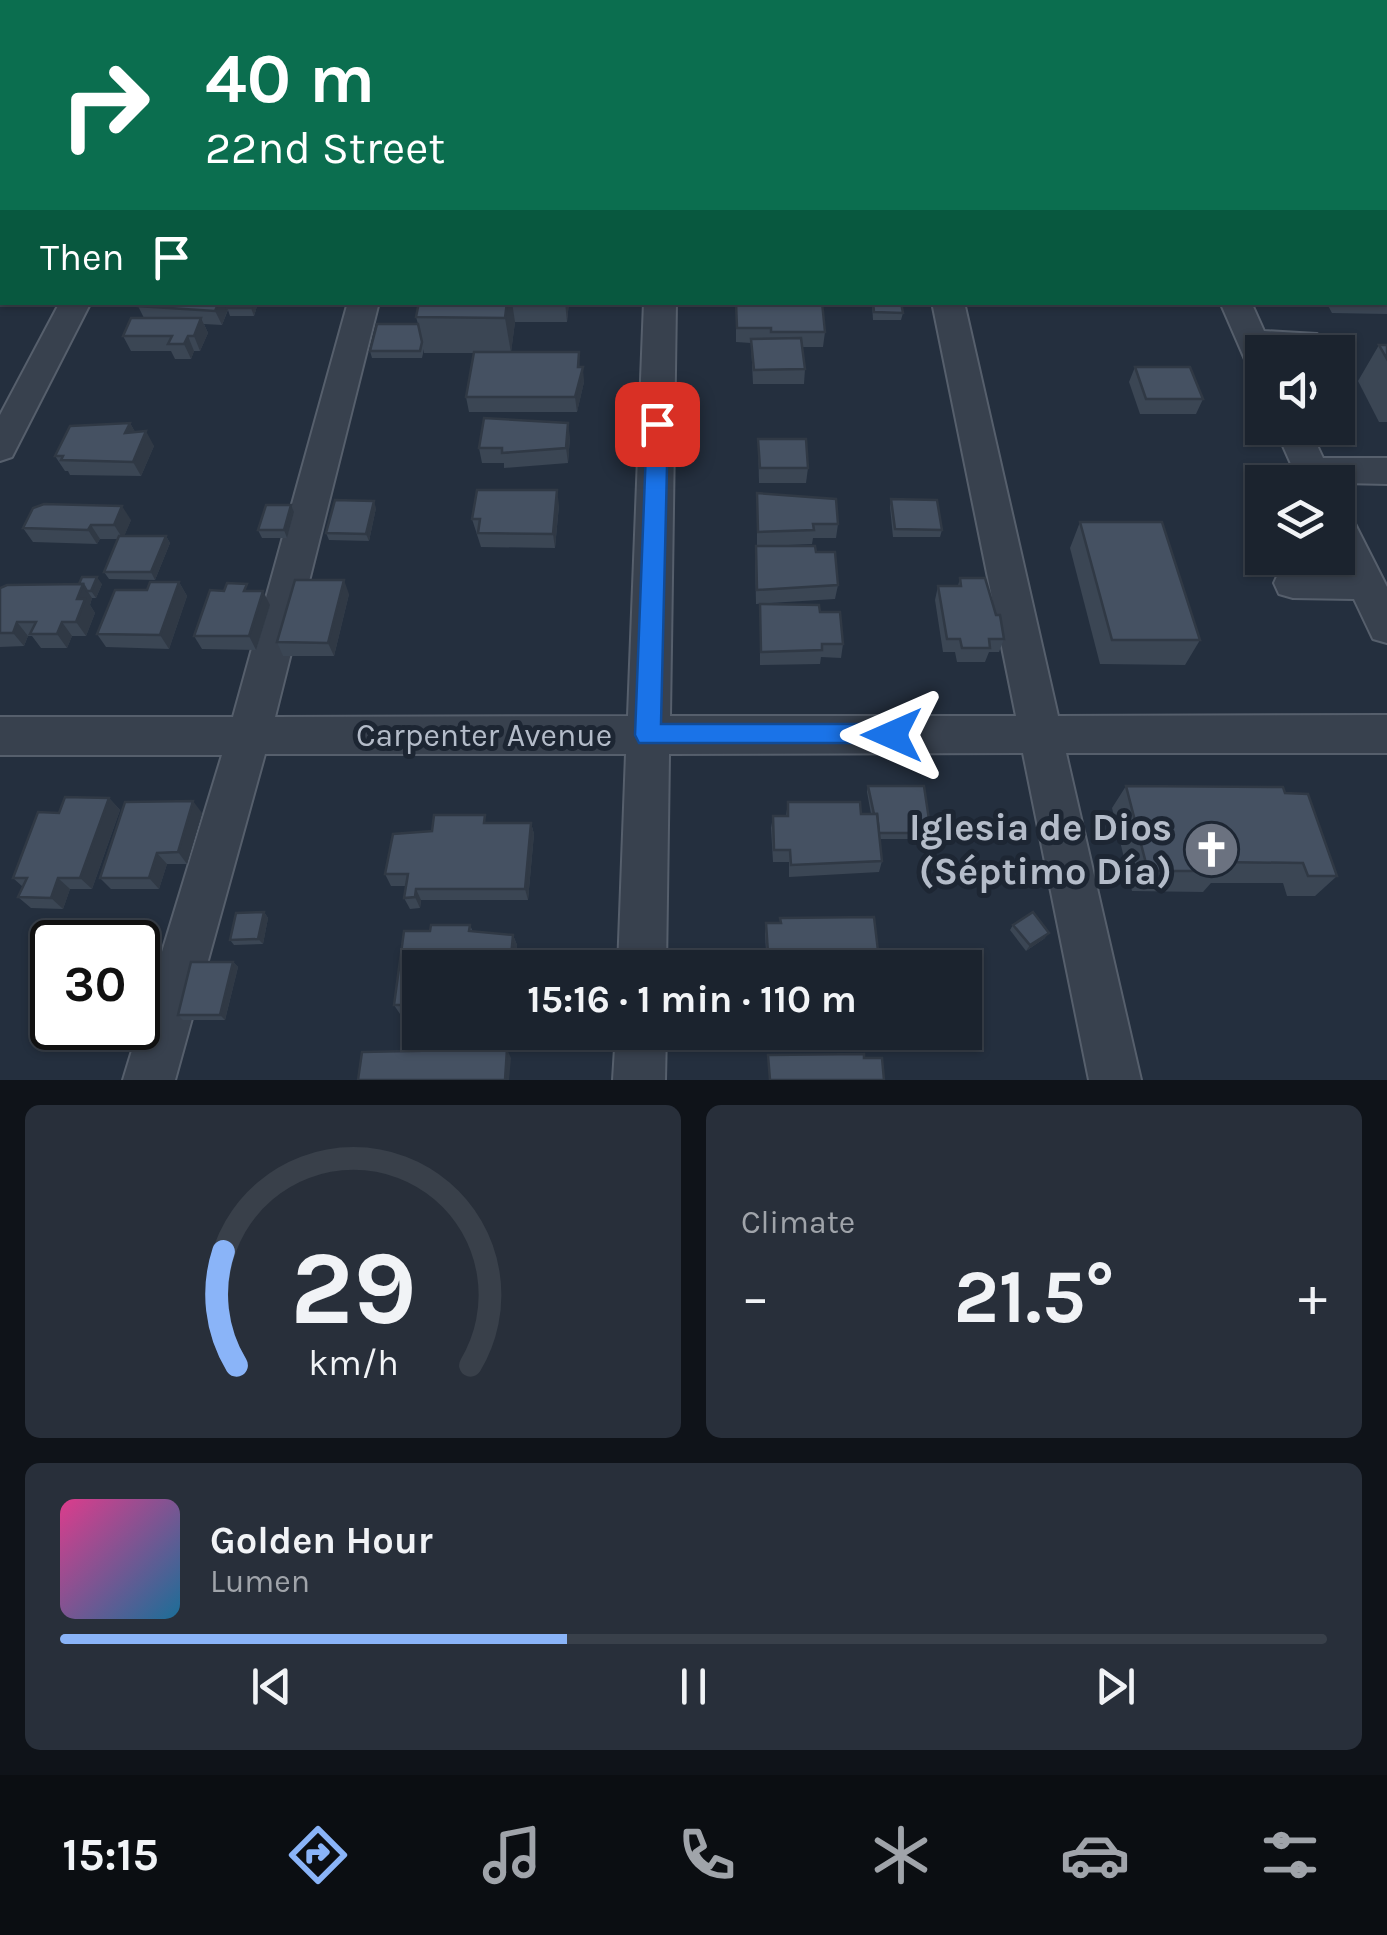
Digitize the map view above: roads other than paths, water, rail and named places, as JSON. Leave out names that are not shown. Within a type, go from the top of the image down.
[{"type":"street","points":[[0,448],[74,305]]},
{"type":"street","points":[[150,1080],[250,736],[363,305]]},
{"type":"street","points":[[642,950],[660,305]]},
{"type":"street","points":[[949,305],[1115,1080]]},
{"type":"street","points":[[1236,305],[1250,335]]},
{"type":"street","points":[[1355,474],[1387,471]]},
{"type":"street","points":[[1355,564],[1387,627]]},
{"type":"street","points":[[1293,583],[1364,584]]},
{"type":"street","name":"Carpenter Avenue","points":[[0,736],[1387,734]]},
{"type":"street","points":[[640,1050],[640,1080]]},
{"type":"place","name":"Iglesia de Dios (Séptimo Día)","points":[[1211,849]]}]
